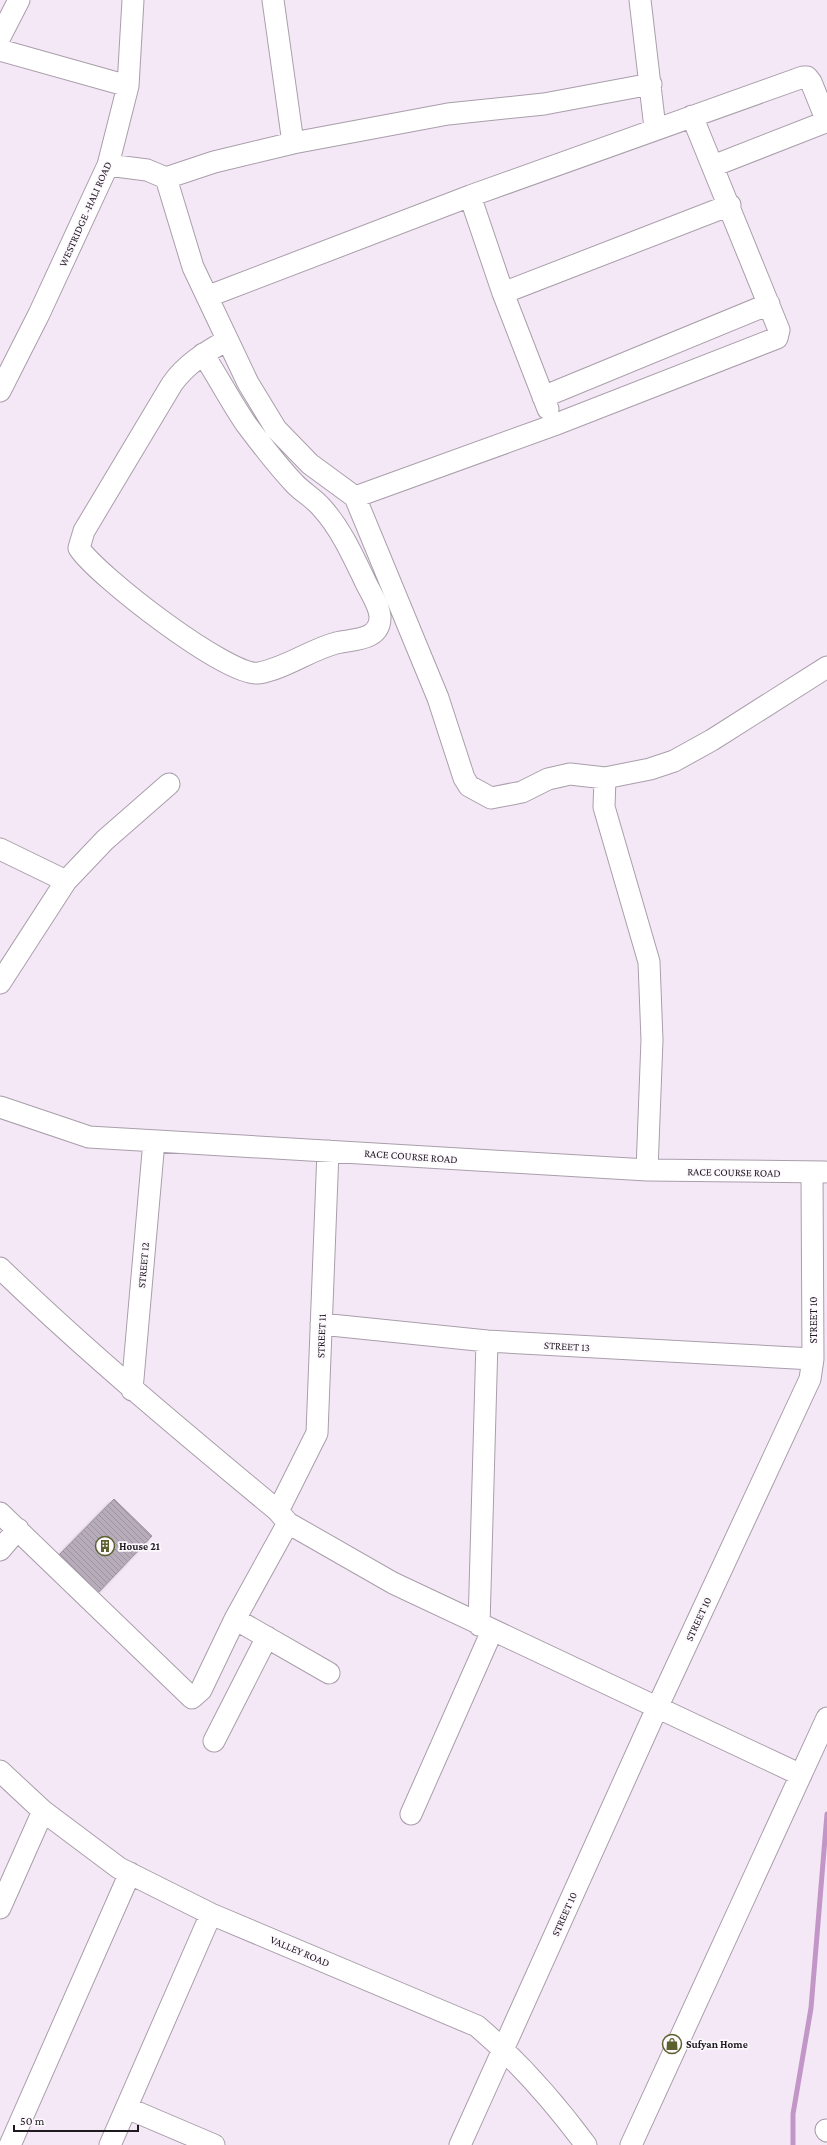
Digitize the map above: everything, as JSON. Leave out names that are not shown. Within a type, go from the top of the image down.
[{"type":"street","points":[[0,37],[19,0]]},
{"type":"street","name":"WESTRIDGE -HALI ROAD","points":[[0,391],[39,314],[108,165],[128,86],[133,0]]},
{"type":"street","points":[[273,0],[293,143]]},
{"type":"street","points":[[640,0],[655,128]]},
{"type":"street","points":[[0,50],[128,86]]},
{"type":"street","points":[[209,296],[470,196],[655,128],[803,76],[807,77],[811,82],[827,119],[823,123],[713,166]]},
{"type":"street","points":[[108,165],[147,170],[166,178],[214,162],[293,143],[448,114],[544,104],[651,84]]},
{"type":"street","points":[[355,497],[554,425],[769,343],[778,338],[779,330],[769,304],[730,204],[692,116]]},
{"type":"street","points":[[166,178],[193,267],[209,296],[227,340],[248,383],[276,429],[310,464],[355,497],[438,698],[464,778],[469,786],[491,798],[522,792],[548,779],[570,774],[605,778],[650,769],[674,762],[712,740],[827,667]]},
{"type":"street","points":[[470,196],[503,292],[554,425]]},
{"type":"street","points":[[503,292],[730,204]]},
{"type":"street","points":[[543,397],[769,304]]},
{"type":"street","points":[[203,354],[246,424],[294,483],[322,507],[344,538],[378,607],[379,622],[376,630],[370,635],[361,640],[337,643],[258,673],[242,670],[195,644],[125,594],[86,558],[79,548],[84,531],[179,373],[203,354],[227,340]]},
{"type":"street","points":[[605,778],[604,808],[649,962],[652,1040],[647,1170]]},
{"type":"street","points":[[0,983],[66,881],[105,840],[169,784]]},
{"type":"street","points":[[0,849],[66,881]]},
{"type":"street","name":"RACE COURSE ROAD","points":[[0,1107],[89,1137],[647,1170],[820,1173]]},
{"type":"street","name":"STREET 12","points":[[132,1390],[154,1141]]},
{"type":"street","name":"STREET 11","points":[[18,1529],[192,1698],[201,1690],[283,1517],[317,1433],[328,1151]]},
{"type":"street","name":"STREET 10","points":[[460,2145],[657,1708],[810,1379],[813,1359],[820,1173]]},
{"type":"street","points":[[0,1268],[64,1330],[132,1390],[283,1517],[393,1583],[801,1775]]},
{"type":"street","name":"STREET 13","points":[[321,1324],[487,1341],[813,1359]]},
{"type":"street","points":[[411,1814],[486,1628],[487,1341]]},
{"type":"street","points":[[0,1513],[18,1529],[0,1550]]},
{"type":"street","points":[[235,1619],[329,1672]]},
{"type":"street","points":[[214,1741],[267,1637]]},
{"type":"street","points":[[631,2145],[827,1718]]},
{"type":"street","name":"VALLEY ROAD","points":[[0,1771],[43,1811],[78,1840],[119,1868],[211,1914],[477,2026],[503,2048],[573,2127],[586,2145]]},
{"type":"street","points":[[0,1908],[43,1811]]},
{"type":"street","points":[[10,2145],[130,1873]]},
{"type":"street","points":[[110,2145],[211,1914]]},
{"type":"street","points":[[127,2108],[214,2145]]},
{"type":"building","name":"House 21","points":[[114,1499],[152,1536],[96,1595],[58,1556]]},
{"type":"waterway","points":[[793,2145],[793,2114],[811,2008],[827,1814]]},
{"type":"place","name":"House 21","points":[[105,1546]]},
{"type":"place","name":"Sufyan Home","points":[[672,2044]]}]
